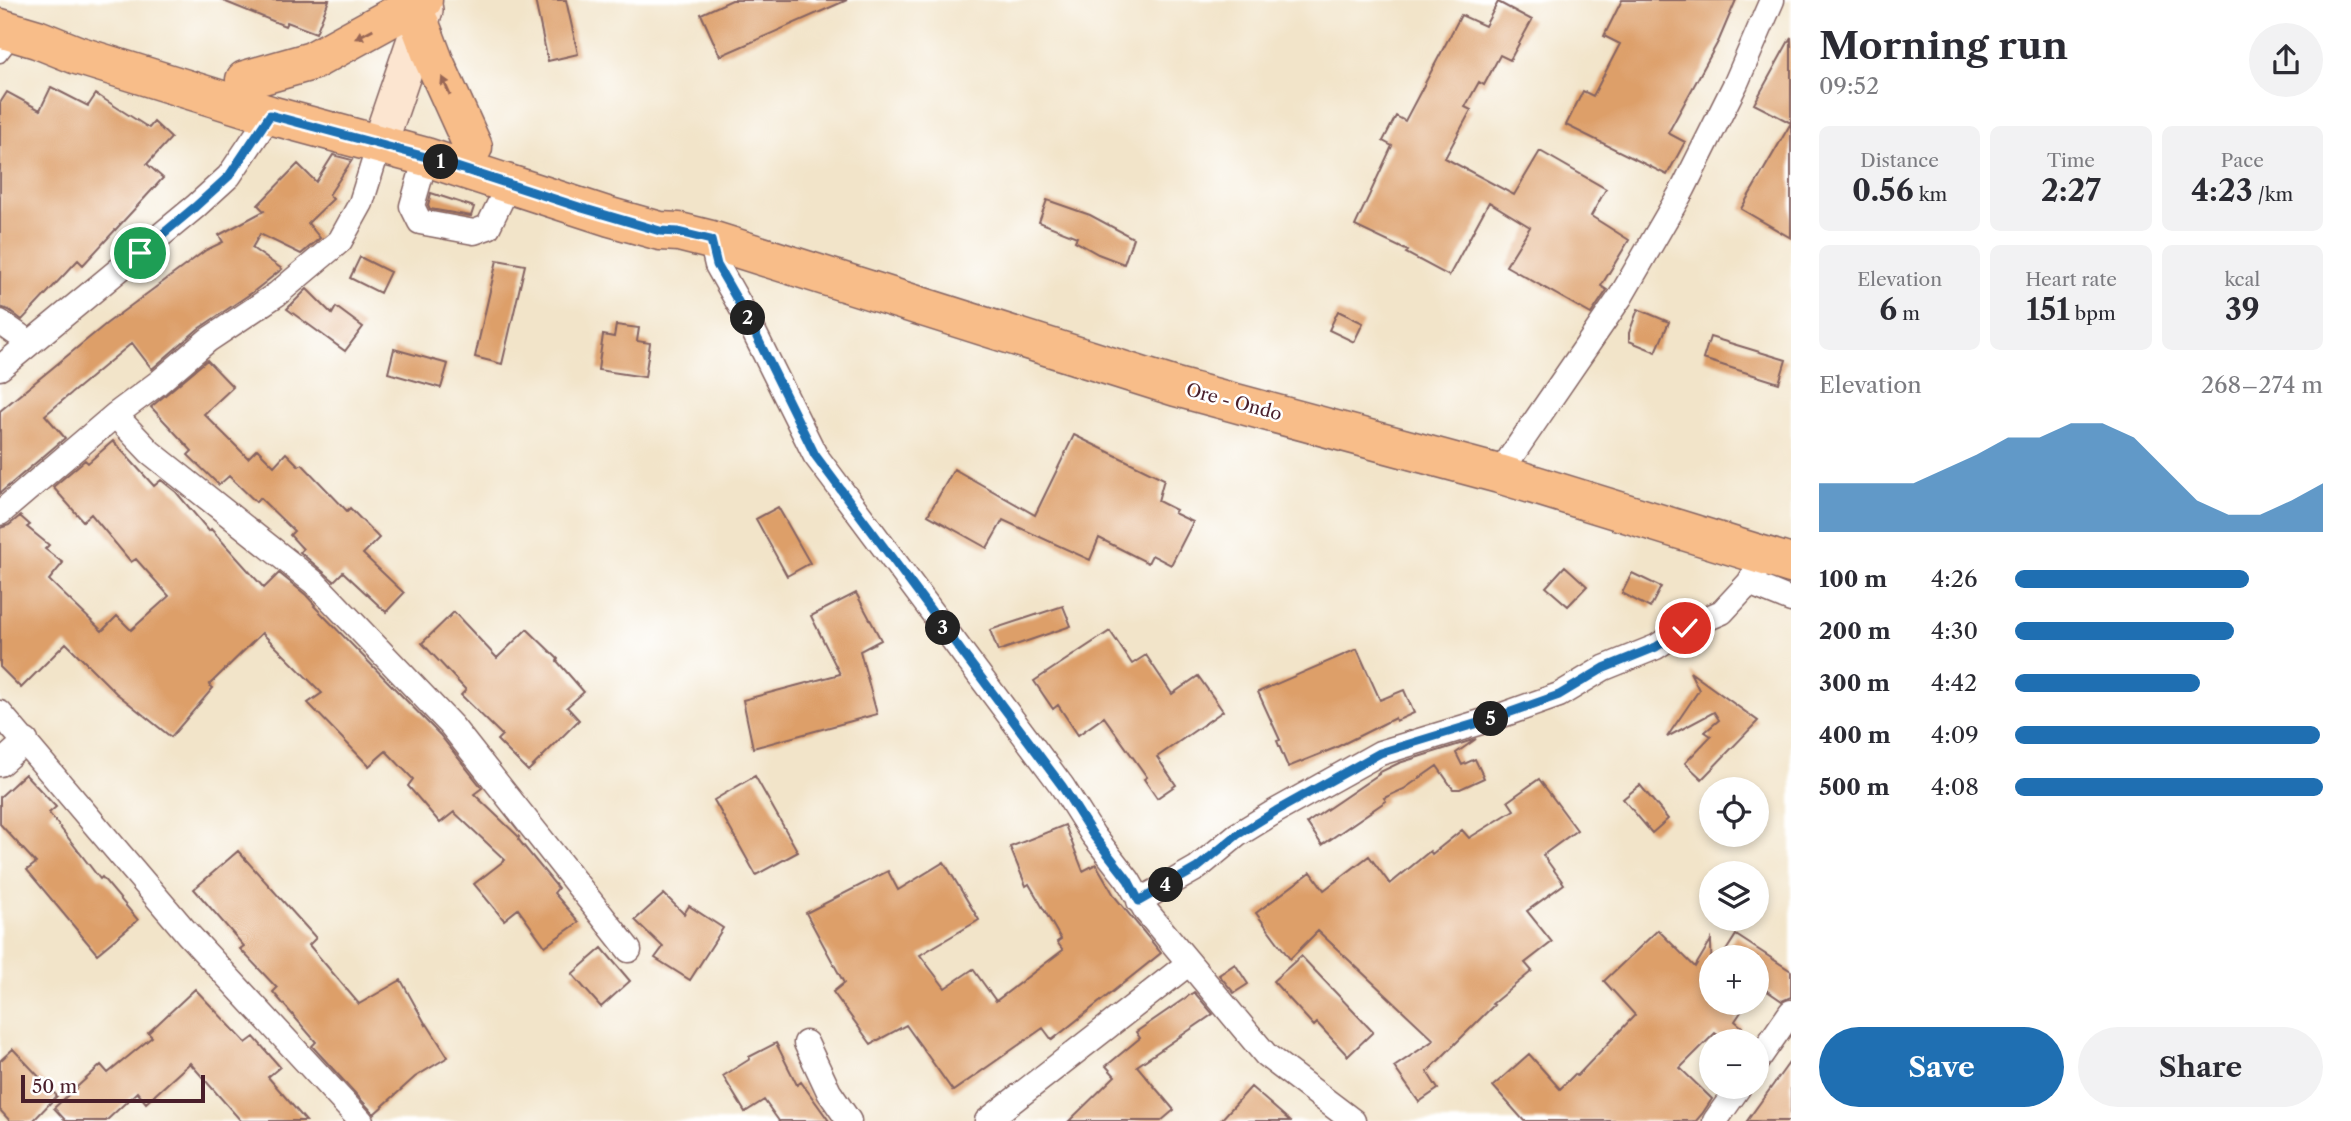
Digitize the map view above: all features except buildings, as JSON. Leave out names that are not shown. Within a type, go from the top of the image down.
[{"type":"main road","points":[[245,80],[312,61],[424,8]]},
{"type":"main road","points":[[383,133],[424,8]]},
{"type":"main road","points":[[424,8],[434,61],[473,147]]},
{"type":"main road","points":[[14,39],[55,36],[78,39],[245,80],[383,133],[426,157],[660,231],[695,236]]},
{"type":"main road","points":[[14,39],[77,55],[270,115],[473,147],[645,207],[695,236]]},
{"type":"main road","name":"Ore - Ondo","points":[[695,236],[1176,387],[1499,474],[1768,568]]},
{"type":"street","points":[[1499,474],[1621,296],[1684,189],[1736,83],[1772,0]]},
{"type":"street","points":[[0,368],[229,176],[270,115]]},
{"type":"street","points":[[0,513],[208,340],[277,294],[340,241],[361,203],[383,133]]},
{"type":"street","points":[[426,157],[412,206],[420,222],[474,232],[488,227],[509,184]]},
{"type":"street","points":[[695,236],[717,265],[747,317],[815,455],[1062,786],[1093,835],[1128,880],[1139,901],[1266,1055],[1353,1121]]},
{"type":"street","points":[[0,322],[30,343]]},
{"type":"street","points":[[115,415],[150,452],[326,594],[451,725],[629,950]]},
{"type":"street","points":[[1139,901],[1197,868],[1237,835],[1276,811],[1380,753],[1559,695],[1604,668],[1656,647],[1685,628],[1722,611],[1768,568],[1791,600]]},
{"type":"street","points":[[0,713],[187,933],[361,1121]]},
{"type":"street","points":[[0,764],[26,741]]},
{"type":"street","points":[[987,1121],[1189,963]]},
{"type":"street","points":[[1769,1044],[1791,1012]]},
{"type":"street","points":[[806,1043],[829,1092],[849,1121]]},
{"type":"street","points":[[1716,1121],[1731,1099]]},
{"type":"route","points":[[140,253],[229,176],[270,115],[426,157],[660,231],[678,232],[711,240],[717,265],[747,317],[815,455],[1062,786],[1093,835],[1128,880],[1139,901],[1197,868],[1237,835],[1276,811],[1380,753],[1559,695],[1604,668],[1656,647],[1685,628]]}]
